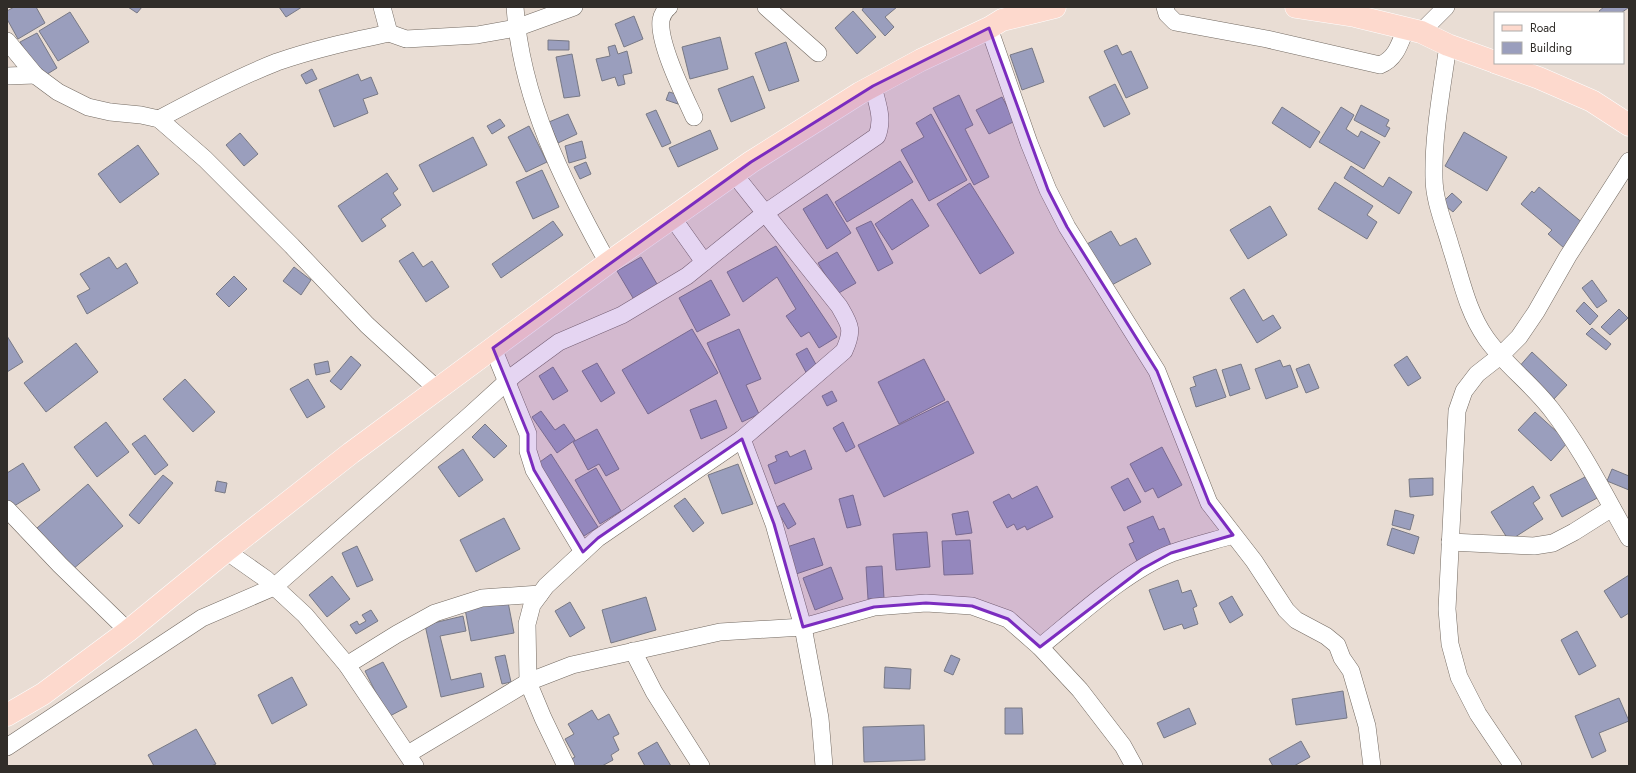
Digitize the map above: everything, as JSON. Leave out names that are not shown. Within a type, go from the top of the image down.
[{"type":"main road","points":[[7,715],[38,697],[128,631],[226,551],[351,453],[608,263],[734,174],[873,86],[921,60],[989,28],[1002,20],[1055,7]]},
{"type":"main road","points":[[1296,7],[1355,16],[1413,30],[1448,46],[1494,62]]},
{"type":"main road","points":[[1499,64],[1539,78],[1592,101],[1629,125]]},
{"type":"street","points":[[382,7],[389,33]]},
{"type":"street","points":[[515,7],[516,28],[531,96],[554,157],[580,212],[608,263]]},
{"type":"street","points":[[160,119],[208,93],[278,62],[324,47],[389,33],[406,39],[477,35],[516,28],[574,7]]},
{"type":"street","points":[[669,7],[665,11],[661,20],[662,34],[671,65],[694,117]]},
{"type":"street","points":[[766,7],[818,53]]},
{"type":"street","points":[[1165,7],[1167,14],[1175,22],[1197,28],[1267,39],[1380,65],[1388,62],[1413,30],[1446,7]]},
{"type":"street","points":[[989,28],[1029,143],[1048,190],[1071,234],[1157,371],[1209,502],[1254,561],[1286,610],[1296,620],[1326,636],[1337,644],[1342,658],[1351,671],[1359,698],[1367,726],[1372,766]]},
{"type":"street","points":[[7,41],[35,75],[58,92],[88,107],[110,112],[141,115],[160,119],[205,159],[292,246],[366,325],[437,390]]},
{"type":"street","points":[[1448,46],[1437,123],[1434,179],[1438,202],[1464,293],[1474,319],[1485,337],[1500,356],[1527,382],[1550,408],[1576,445],[1629,538]]},
{"type":"street","points":[[7,76],[35,75]]},
{"type":"street","points":[[7,747],[202,618],[274,587],[507,381],[558,342],[622,315],[687,276],[765,213],[877,136],[881,126],[881,116],[873,86]]},
{"type":"street","points":[[1513,766],[1478,714],[1459,677],[1450,644],[1447,609],[1457,411],[1464,391],[1477,374],[1500,356],[1519,337],[1536,312],[1568,256],[1629,161]]},
{"type":"street","points":[[566,766],[528,682],[527,624],[532,605],[546,586],[598,538],[742,439],[844,351],[850,338],[849,324],[839,306],[734,174]]},
{"type":"street","points":[[672,217],[704,262]]},
{"type":"street","points":[[493,348],[528,434],[528,451],[534,470],[583,552]]},
{"type":"street","points":[[742,439],[774,524],[803,627],[820,718],[824,766]]},
{"type":"street","points":[[1450,542],[1534,546],[1553,543],[1574,532],[1612,508]]},
{"type":"street","points":[[7,509],[60,565],[128,631]]},
{"type":"street","points":[[1040,647],[1114,587],[1142,569],[1171,554],[1234,535]]},
{"type":"street","points":[[226,551],[266,579],[305,615],[348,666],[412,760],[528,682],[572,665],[720,632],[803,627],[874,607],[926,604],[972,606],[1008,620],[1040,647],[1080,690],[1123,746],[1134,766]]},
{"type":"street","points":[[348,666],[397,634],[435,613],[482,598],[540,594]]},
{"type":"street","points":[[633,651],[666,713],[701,766]]},
{"type":"street","points":[[38,697],[50,719]]},
{"type":"highlighted area","points":[[989,28],[1048,190],[1067,227],[1157,371],[1209,503],[1233,535],[1171,553],[1142,569],[1040,647],[1008,619],[972,606],[926,603],[874,607],[803,627],[774,524],[742,439],[598,538],[583,552],[534,470],[528,451],[528,434],[493,348],[751,162],[873,86]]},
{"type":"building","points":[[14,7],[36,7],[45,23],[18,39],[7,19],[7,11]]},
{"type":"building","points":[[128,7],[142,7],[137,13]]},
{"type":"building","points":[[279,7],[302,7],[286,17]]},
{"type":"building","points":[[864,7],[897,7],[885,17],[894,27],[885,36],[862,10]]},
{"type":"building","points":[[1604,7],[1628,8],[1622,12],[1599,11]]},
{"type":"building","points":[[853,11],[876,37],[857,54],[835,28]]},
{"type":"building","points":[[70,12],[89,42],[58,61],[39,31]]},
{"type":"building","points":[[634,16],[643,39],[624,47],[615,24]]},
{"type":"building","points":[[37,33],[57,68],[41,78],[20,42]]},
{"type":"building","points":[[720,37],[728,69],[690,79],[682,47]]},
{"type":"building","points":[[548,40],[569,41],[569,50],[548,50]]},
{"type":"building","points":[[786,42],[799,81],[769,91],[755,53]]},
{"type":"building","points":[[615,45],[618,54],[627,51],[632,73],[623,75],[625,84],[618,86],[615,77],[602,81],[596,59],[610,56],[608,47]]},
{"type":"building","points":[[1117,45],[1122,55],[1131,51],[1148,88],[1126,98],[1104,51]]},
{"type":"building","points":[[1032,48],[1044,82],[1022,90],[1010,55]]},
{"type":"building","points":[[572,54],[580,96],[564,98],[556,57]]},
{"type":"building","points":[[312,69],[317,79],[306,84],[301,75]]},
{"type":"building","points":[[358,74],[361,81],[371,77],[378,94],[363,99],[368,113],[334,127],[319,90]]},
{"type":"building","points":[[753,76],[765,108],[731,122],[718,89]]},
{"type":"building","points":[[1115,84],[1130,114],[1104,127],[1089,97]]},
{"type":"building","points":[[669,92],[680,95],[678,104],[666,100]]},
{"type":"building","points":[[959,95],[973,125],[965,129],[989,177],[974,185],[933,108]]},
{"type":"building","points":[[1002,97],[1015,121],[989,134],[976,110]]},
{"type":"building","points":[[1361,105],[1389,120],[1386,126],[1390,128],[1385,137],[1354,120]]},
{"type":"building","points":[[1282,107],[1320,132],[1310,148],[1272,123]]},
{"type":"building","points":[[1341,107],[1354,115],[1346,129],[1358,137],[1361,131],[1380,142],[1364,169],[1319,142]]},
{"type":"building","points":[[656,110],[671,143],[662,147],[646,114]]},
{"type":"building","points":[[568,114],[577,134],[558,143],[549,122]]},
{"type":"building","points":[[931,114],[967,180],[929,201],[901,150],[924,137],[916,123]]},
{"type":"building","points":[[500,119],[505,126],[492,134],[487,126]]},
{"type":"building","points":[[529,126],[547,162],[526,172],[508,137]]},
{"type":"building","points":[[710,130],[718,149],[678,167],[669,148]]},
{"type":"building","points":[[1464,132],[1507,157],[1487,191],[1445,166]]},
{"type":"building","points":[[240,133],[258,154],[244,166],[226,145]]},
{"type":"building","points":[[473,137],[487,165],[433,192],[419,165]]},
{"type":"building","points":[[582,141],[586,158],[569,163],[565,146]]},
{"type":"building","points":[[138,145],[159,174],[120,203],[98,174]]},
{"type":"building","points":[[900,161],[913,182],[847,222],[835,202]]},
{"type":"building","points":[[586,162],[591,174],[580,179],[574,167]]},
{"type":"building","points":[[1351,166],[1383,187],[1389,177],[1412,192],[1399,214],[1344,178]]},
{"type":"building","points":[[542,170],[559,207],[533,219],[516,182]]},
{"type":"building","points":[[387,173],[398,189],[393,193],[401,205],[381,219],[386,226],[362,242],[338,206]]},
{"type":"building","points":[[1335,182],[1373,206],[1367,215],[1377,222],[1367,239],[1318,209]]},
{"type":"building","points":[[970,183],[1014,253],[980,274],[937,204]]},
{"type":"building","points":[[1539,187],[1584,224],[1564,248],[1548,234],[1552,230],[1521,204],[1532,191],[1534,193]]},
{"type":"building","points":[[1452,193],[1462,202],[1453,212],[1442,203]]},
{"type":"building","points":[[827,194],[851,233],[827,249],[803,209]]},
{"type":"building","points":[[912,199],[929,226],[892,250],[875,224]]},
{"type":"building","points":[[1270,206],[1287,235],[1248,259],[1230,230]]},
{"type":"building","points":[[553,221],[563,235],[501,278],[492,264]]},
{"type":"building","points":[[871,221],[893,263],[878,271],[856,228]]},
{"type":"building","points":[[1111,231],[1120,246],[1136,238],[1151,264],[1108,287],[1085,245]]},
{"type":"building","points":[[776,246],[837,337],[819,348],[809,332],[801,337],[786,316],[796,309],[777,277],[743,302],[727,272]]},
{"type":"building","points":[[413,252],[423,267],[432,261],[449,287],[426,302],[399,261]]},
{"type":"building","points":[[837,252],[856,283],[837,294],[818,263]]},
{"type":"building","points":[[109,257],[117,269],[126,263],[138,283],[87,314],[77,296],[90,289],[80,274]]},
{"type":"building","points":[[641,257],[660,289],[636,303],[617,271]]},
{"type":"building","points":[[294,267],[311,280],[301,295],[283,281]]},
{"type":"building","points":[[234,276],[247,289],[229,307],[216,294]]},
{"type":"building","points":[[711,280],[730,315],[697,332],[679,298]]},
{"type":"building","points":[[1592,280],[1607,301],[1597,308],[1582,288]]},
{"type":"building","points":[[1244,289],[1263,321],[1273,315],[1281,328],[1257,343],[1230,298]]},
{"type":"building","points":[[1584,302],[1598,316],[1590,325],[1576,311]]},
{"type":"building","points":[[1619,309],[1628,318],[1610,335],[1601,327]]},
{"type":"building","points":[[1592,328],[1611,344],[1606,350],[1586,334]]},
{"type":"building","points":[[692,329],[718,373],[648,414],[622,370]]},
{"type":"building","points":[[739,329],[761,379],[746,385],[759,414],[742,422],[707,343]]},
{"type":"building","points":[[7,336],[23,362],[7,372]]},
{"type":"building","points":[[76,343],[98,372],[46,412],[24,383]]},
{"type":"building","points":[[807,348],[819,370],[808,376],[796,354]]},
{"type":"building","points":[[1532,352],[1567,385],[1553,400],[1518,368]]},
{"type":"building","points":[[351,356],[361,365],[341,390],[330,381]]},
{"type":"building","points":[[1407,356],[1421,378],[1408,386],[1394,365]]},
{"type":"building","points":[[924,359],[945,400],[899,424],[878,382]]},
{"type":"building","points":[[1280,360],[1283,367],[1290,365],[1298,387],[1266,399],[1255,369]]},
{"type":"building","points":[[328,361],[330,372],[316,375],[314,364]]},
{"type":"building","points":[[597,363],[615,393],[601,402],[582,371]]},
{"type":"building","points":[[1241,364],[1250,389],[1230,396],[1222,370]]},
{"type":"building","points":[[1309,364],[1319,388],[1306,393],[1296,369]]},
{"type":"building","points":[[553,367],[568,391],[553,400],[539,376]]},
{"type":"building","points":[[1216,369],[1226,397],[1196,407],[1190,388],[1196,386],[1193,377]]},
{"type":"building","points":[[185,379],[215,412],[193,432],[163,399]]},
{"type":"building","points":[[308,379],[325,407],[307,418],[290,389]]},
{"type":"building","points":[[832,391],[837,401],[827,406],[822,396]]},
{"type":"building","points":[[716,400],[727,428],[701,439],[690,410]]},
{"type":"building","points":[[948,401],[974,453],[884,497],[858,445]]},
{"type":"building","points":[[541,411],[555,430],[564,424],[575,440],[557,453],[532,417]]},
{"type":"building","points":[[1535,412],[1568,442],[1551,461],[1518,430]]},
{"type":"building","points":[[106,422],[129,452],[97,477],[74,447]]},
{"type":"building","points":[[843,422],[855,447],[846,452],[833,428]]},
{"type":"building","points":[[485,424],[507,446],[494,458],[472,437]]},
{"type":"building","points":[[597,429],[619,469],[606,476],[599,464],[588,470],[573,442]]},
{"type":"building","points":[[145,435],[168,465],[155,475],[132,444]]},
{"type":"building","points":[[1162,447],[1182,485],[1158,498],[1153,488],[1145,492],[1130,464]]},
{"type":"building","points":[[463,449],[483,480],[459,497],[438,467]]},
{"type":"building","points":[[805,450],[812,469],[775,484],[768,465],[777,461],[775,456],[787,451],[790,457]]},
{"type":"building","points":[[551,454],[598,527],[584,536],[537,464]]},
{"type":"building","points":[[23,463],[40,490],[11,508],[7,501],[7,473]]},
{"type":"building","points":[[738,464],[753,504],[722,514],[708,475]]},
{"type":"building","points":[[596,468],[621,511],[600,524],[575,480]]},
{"type":"building","points":[[1612,469],[1629,476],[1629,490],[1607,481]]},
{"type":"building","points":[[163,475],[173,483],[139,524],[129,515]]},
{"type":"building","points":[[1587,476],[1599,497],[1562,517],[1550,495]]},
{"type":"building","points":[[1128,478],[1141,502],[1124,511],[1111,487]]},
{"type":"building","points":[[1433,478],[1433,495],[1410,497],[1409,479]]},
{"type":"building","points":[[217,481],[227,483],[225,493],[215,491]]},
{"type":"building","points":[[88,484],[123,526],[72,570],[37,528]]},
{"type":"building","points":[[1037,486],[1053,517],[1027,530],[1025,526],[1017,530],[1014,524],[1007,528],[993,502],[1009,494],[1012,499]]},
{"type":"building","points":[[1533,486],[1540,498],[1533,503],[1543,519],[1509,541],[1491,512]]},
{"type":"building","points":[[853,495],[861,525],[847,528],[839,499]]},
{"type":"building","points":[[685,498],[704,523],[693,532],[674,506]]},
{"type":"building","points":[[784,503],[796,524],[788,529],[781,517],[775,521],[770,511]]},
{"type":"building","points":[[1395,510],[1414,515],[1410,530],[1392,525]]},
{"type":"building","points":[[968,511],[972,533],[956,535],[952,514]]},
{"type":"building","points":[[1153,516],[1159,530],[1164,528],[1172,548],[1138,563],[1129,544],[1134,542],[1127,527]]},
{"type":"building","points":[[504,518],[520,549],[476,572],[460,540]]},
{"type":"building","points":[[1392,528],[1419,537],[1414,554],[1387,545]]},
{"type":"building","points":[[927,532],[930,567],[896,570],[893,534]]},
{"type":"building","points":[[814,538],[823,565],[793,575],[784,548]]},
{"type":"building","points":[[970,540],[973,574],[944,575],[942,541]]},
{"type":"building","points":[[357,546],[373,580],[357,587],[342,553]]},
{"type":"building","points":[[882,566],[884,598],[868,599],[866,567]]},
{"type":"building","points":[[831,567],[843,599],[815,610],[803,578]]},
{"type":"building","points":[[1629,575],[1629,613],[1621,618],[1604,591]]},
{"type":"building","points":[[332,576],[350,599],[327,617],[309,595]]},
{"type":"building","points":[[1178,580],[1182,593],[1191,590],[1197,606],[1193,608],[1198,624],[1184,629],[1182,624],[1164,630],[1149,590]]},
{"type":"building","points":[[1232,596],[1243,615],[1230,623],[1219,603]]},
{"type":"building","points":[[646,597],[656,630],[611,643],[602,610]]},
{"type":"building","points":[[508,602],[514,633],[471,641],[465,609]]},
{"type":"building","points":[[570,602],[585,628],[570,637],[555,611]]},
{"type":"building","points":[[371,610],[378,621],[356,634],[350,625],[357,621],[359,625],[366,621],[362,615]]},
{"type":"building","points":[[463,616],[466,631],[440,636],[451,680],[481,673],[484,687],[441,697],[425,625]]},
{"type":"building","points":[[1577,631],[1596,666],[1579,675],[1561,640]]},
{"type":"building","points":[[505,655],[511,682],[502,684],[495,657]]},
{"type":"building","points":[[951,655],[960,659],[953,675],[944,671]]},
{"type":"building","points":[[383,662],[407,707],[388,717],[365,671]]},
{"type":"building","points":[[885,667],[911,669],[910,689],[884,688]]},
{"type":"building","points":[[292,677],[307,705],[272,724],[258,695]]},
{"type":"building","points":[[1343,691],[1347,718],[1296,725],[1292,699]]},
{"type":"building","points":[[1619,698],[1629,721],[1599,733],[1606,751],[1592,758],[1575,716]]},
{"type":"building","points":[[1005,708],[1022,708],[1023,734],[1005,734]]},
{"type":"building","points":[[1189,708],[1196,724],[1164,738],[1157,723]]},
{"type":"building","points":[[592,710],[598,720],[609,714],[619,734],[613,737],[619,750],[611,755],[613,760],[602,766],[575,766],[571,759],[575,757],[565,739],[574,734],[568,724]]},
{"type":"building","points":[[924,725],[925,760],[864,762],[863,727]]},
{"type":"building","points":[[196,729],[216,764],[211,766],[154,766],[148,755]]},
{"type":"building","points":[[1301,741],[1310,757],[1294,766],[1273,766],[1269,759]]},
{"type":"building","points":[[657,742],[671,766],[645,766],[638,753]]}]
